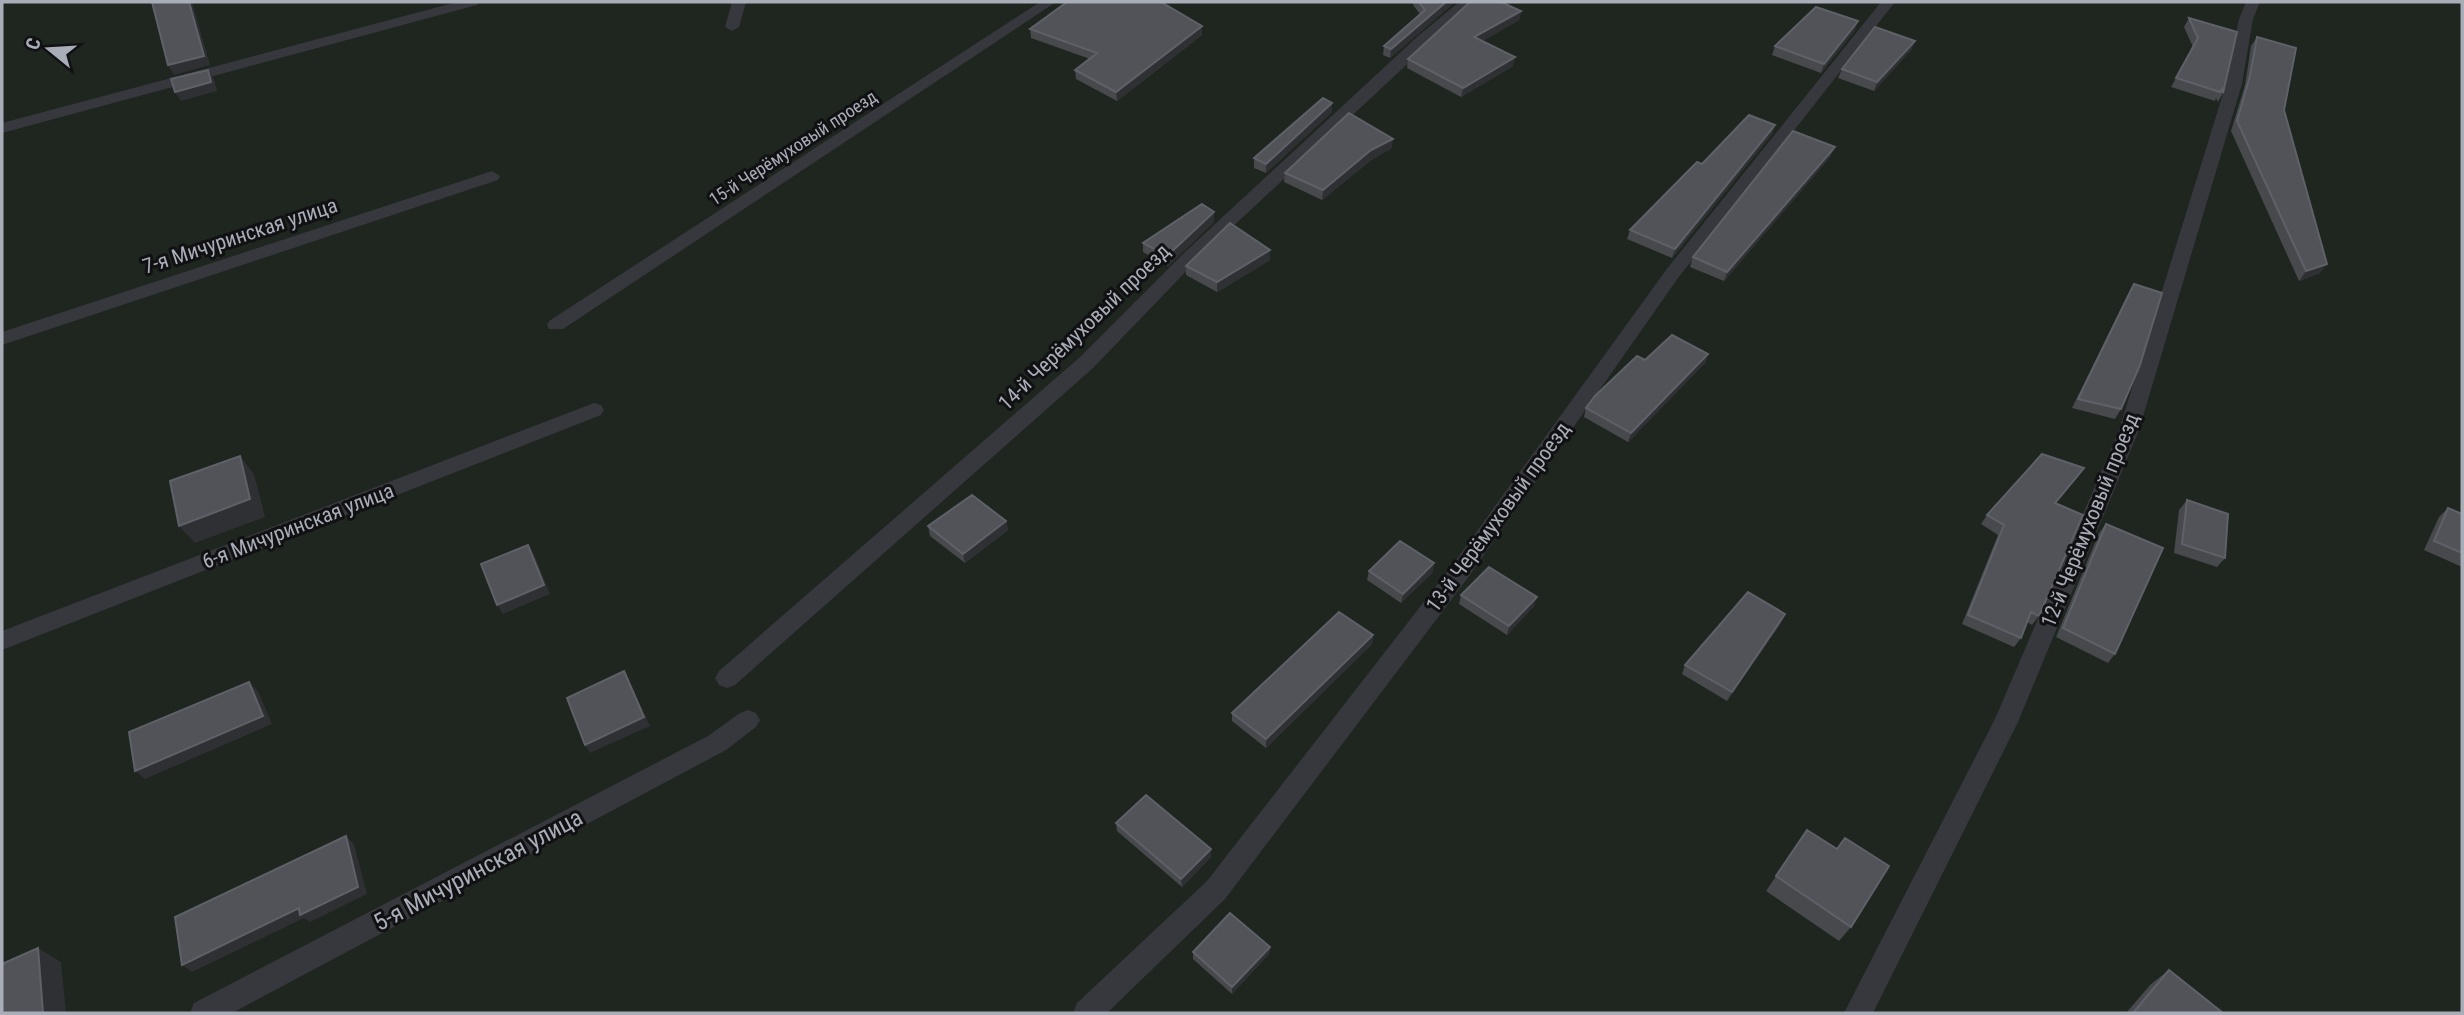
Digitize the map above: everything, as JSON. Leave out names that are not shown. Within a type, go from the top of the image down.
[{"type":"lane","points":[[2,128],[472,2]]},
{"type":"lane","points":[[732,27],[739,2]]},
{"type":"lane","name":"15-й Черёмуховый проезд","points":[[556,325],[1049,2]]},
{"type":"lane","name":"14-й Черёмуховый проезд","points":[[727,678],[1086,363],[1202,246],[1423,40],[1468,2]]},
{"type":"lane","name":"13-й Черёмуховый проезд","points":[[1087,1013],[1216,890],[1459,573],[1672,274],[1888,2]]},
{"type":"lane","name":"12-й Черёмуховый проезд","points":[[1858,1013],[2006,722],[2129,429],[2234,84],[2246,19],[2253,2]]},
{"type":"lane","name":"7-я Мичуринская улица","points":[[2,339],[492,176]]},
{"type":"lane","name":"6-я Мичуринская улица","points":[[2,641],[594,410]]},
{"type":"lane","name":"5-я Мичуринская улица","points":[[204,1013],[684,761],[717,743],[748,720]]},
{"type":"shaded area","points":[[2,2],[2462,2],[2462,1013],[2,1013]]},
{"type":"building","points":[[152,2],[189,2],[204,56],[168,65]]},
{"type":"building","points":[[1067,2],[1161,2],[1202,26],[1116,92],[1075,70],[1097,53],[1030,29]]},
{"type":"building","points":[[1419,2],[1446,2],[1391,49],[1384,46],[1425,10]]},
{"type":"building","points":[[1470,2],[1501,2],[1521,11],[1474,37],[1515,57],[1463,88],[1408,59]]},
{"type":"building","points":[[1816,7],[1858,21],[1824,64],[1775,46]]},
{"type":"building","points":[[2189,18],[2237,32],[2223,93],[2222,89],[2220,92],[2176,78],[2198,38]]},
{"type":"building","points":[[1875,27],[1915,41],[1877,82],[1842,69]]},
{"type":"building","points":[[2257,37],[2296,48],[2284,110],[2327,264],[2306,271],[2237,121],[2250,76]]},
{"type":"building","points":[[208,70],[211,82],[175,92],[171,79]]},
{"type":"building","points":[[1323,98],[1332,103],[1266,164],[1254,158]]},
{"type":"building","points":[[1349,113],[1393,139],[1371,150],[1323,190],[1285,173]]},
{"type":"building","points":[[1749,115],[1775,125],[1675,249],[1630,230],[1697,162],[1702,164]]},
{"type":"building","points":[[1793,131],[1835,147],[1727,272],[1693,257]]},
{"type":"building","points":[[1202,204],[1214,212],[1167,256],[1143,243]]},
{"type":"building","points":[[1230,223],[1270,250],[1217,282],[1186,266]]},
{"type":"building","points":[[2134,284],[2162,293],[2140,365],[2121,409],[2078,399]]},
{"type":"building","points":[[1672,335],[1708,354],[1631,433],[1586,408],[1637,356],[1645,360]]},
{"type":"building","points":[[2042,454],[2084,468],[2055,503],[2083,515],[2039,616],[2031,612],[2021,638],[1968,615],[2004,525],[1987,515]]},
{"type":"building","points":[[240,456],[250,499],[179,526],[170,481]]},
{"type":"building","points":[[972,495],[1006,521],[963,554],[928,526]]},
{"type":"building","points":[[2187,500],[2228,514],[2225,558],[2182,544]]},
{"type":"building","points":[[2448,508],[2462,514],[2462,553],[2434,541]]},
{"type":"building","points":[[2106,524],[2163,548],[2115,654],[2063,628]]},
{"type":"building","points":[[1400,541],[1434,563],[1403,594],[1369,571]]},
{"type":"building","points":[[528,545],[544,585],[497,605],[481,564]]},
{"type":"building","points":[[1489,567],[1537,597],[1509,626],[1461,595]]},
{"type":"building","points":[[1748,592],[1785,614],[1732,692],[1685,665]]},
{"type":"building","points":[[1339,612],[1373,635],[1266,739],[1232,713]]},
{"type":"building","points":[[624,671],[644,717],[585,745],[567,698]]},
{"type":"building","points":[[249,682],[263,716],[135,771],[129,732]]},
{"type":"building","points":[[1146,795],[1211,849],[1181,879],[1116,823]]},
{"type":"building","points":[[1807,830],[1837,849],[1845,838],[1889,866],[1851,927],[1776,876]]},
{"type":"building","points":[[346,836],[358,887],[300,915],[299,908],[182,965],[175,917]]},
{"type":"building","points":[[1230,913],[1270,947],[1232,987],[1193,952]]},
{"type":"building","points":[[38,948],[43,1013],[2,1013],[2,964]]},
{"type":"building","points":[[2169,970],[2223,1013],[2133,1013]]}]
